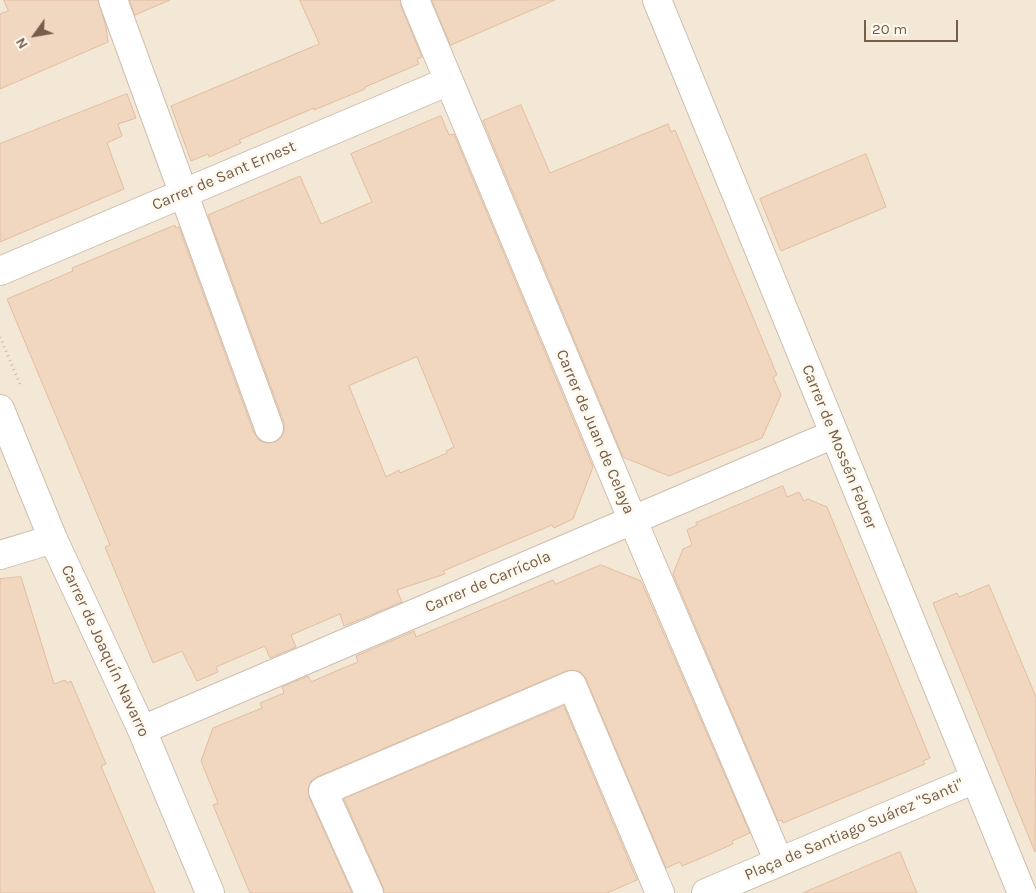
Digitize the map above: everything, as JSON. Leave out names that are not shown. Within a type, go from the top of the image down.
[{"type":"street","points":[[113,0],[269,428]]},
{"type":"street","name":"Carrer de Juan de Celaya","points":[[416,0],[633,521],[779,862]]},
{"type":"street","name":"Carrer de Mossén Febrer","points":[[656,0],[1022,893]]},
{"type":"street","name":"Carrer de Sant Ernest","points":[[0,271],[449,80]]},
{"type":"street","name":"Carrer de Joaquín Navarro","points":[[0,409],[53,539],[142,730],[210,893]]},
{"type":"street","name":"Carrer de Carrícola","points":[[142,730],[834,434]]},
{"type":"street","points":[[5,554],[53,539]]},
{"type":"street","points":[[369,893],[323,790],[572,686],[660,893]]},
{"type":"street","name":"Plaça de Santiago Suárez \"Santi\"","points":[[706,893],[975,779]]},
{"type":"shaded area","points":[[0,0],[1036,0],[1036,893],[0,893]]},
{"type":"building","points":[[4,0],[98,0],[106,27],[108,42],[0,89],[0,14],[8,11]]},
{"type":"building","points":[[130,0],[170,0],[135,15]]},
{"type":"building","points":[[300,0],[400,0],[422,57],[417,59],[419,64],[365,87],[365,89],[314,110],[314,108],[239,140],[241,143],[209,157],[208,154],[191,161],[171,106],[319,44]]},
{"type":"building","points":[[432,0],[555,0],[451,45]]},
{"type":"building","points":[[127,94],[136,118],[118,124],[122,136],[107,143],[124,189],[0,242],[0,144]]},
{"type":"building","points":[[521,105],[550,173],[668,124],[671,132],[675,130],[777,375],[773,377],[781,395],[762,438],[669,476],[623,457],[483,121]]},
{"type":"building","points":[[441,116],[449,135],[454,134],[593,467],[573,519],[554,528],[552,525],[443,571],[445,574],[397,590],[402,602],[344,626],[340,614],[291,635],[296,647],[270,658],[265,646],[216,667],[218,672],[197,681],[182,651],[153,663],[105,547],[110,545],[7,299],[73,271],[72,268],[175,225],[176,228],[179,227],[254,433],[259,440],[266,443],[275,442],[281,438],[284,431],[284,423],[208,215],[300,176],[321,224],[372,202],[351,154]],"holes":[[[417,357],[454,447],[446,451],[447,453],[400,473],[399,470],[386,477],[349,386]]]},
{"type":"building","points":[[866,154],[886,207],[781,251],[760,199]]},
{"type":"building","points":[[783,486],[787,497],[799,492],[804,501],[808,499],[827,507],[930,758],[923,761],[925,764],[783,823],[782,820],[778,821],[673,574],[683,549],[692,545],[687,530],[697,525],[696,523]]},
{"type":"building","points":[[601,565],[641,581],[750,833],[732,841],[733,844],[699,859],[682,866],[680,862],[666,868],[586,679],[581,672],[573,670],[566,671],[311,781],[308,789],[309,797],[352,893],[250,893],[213,805],[218,803],[201,761],[213,728],[262,708],[260,703],[284,693],[282,687],[308,676],[311,682],[358,662],[356,656],[414,631],[416,637],[553,580],[555,584]]},
{"type":"building","points":[[21,577],[54,684],[65,680],[67,683],[71,681],[106,764],[101,766],[155,893],[0,893],[0,579]]},
{"type":"building","points":[[989,585],[1036,697],[1035,852],[933,603],[957,593],[959,597]]},
{"type":"building","points":[[564,706],[637,880],[607,893],[384,893],[344,799]]},
{"type":"building","points":[[900,852],[917,893],[803,893]]}]
